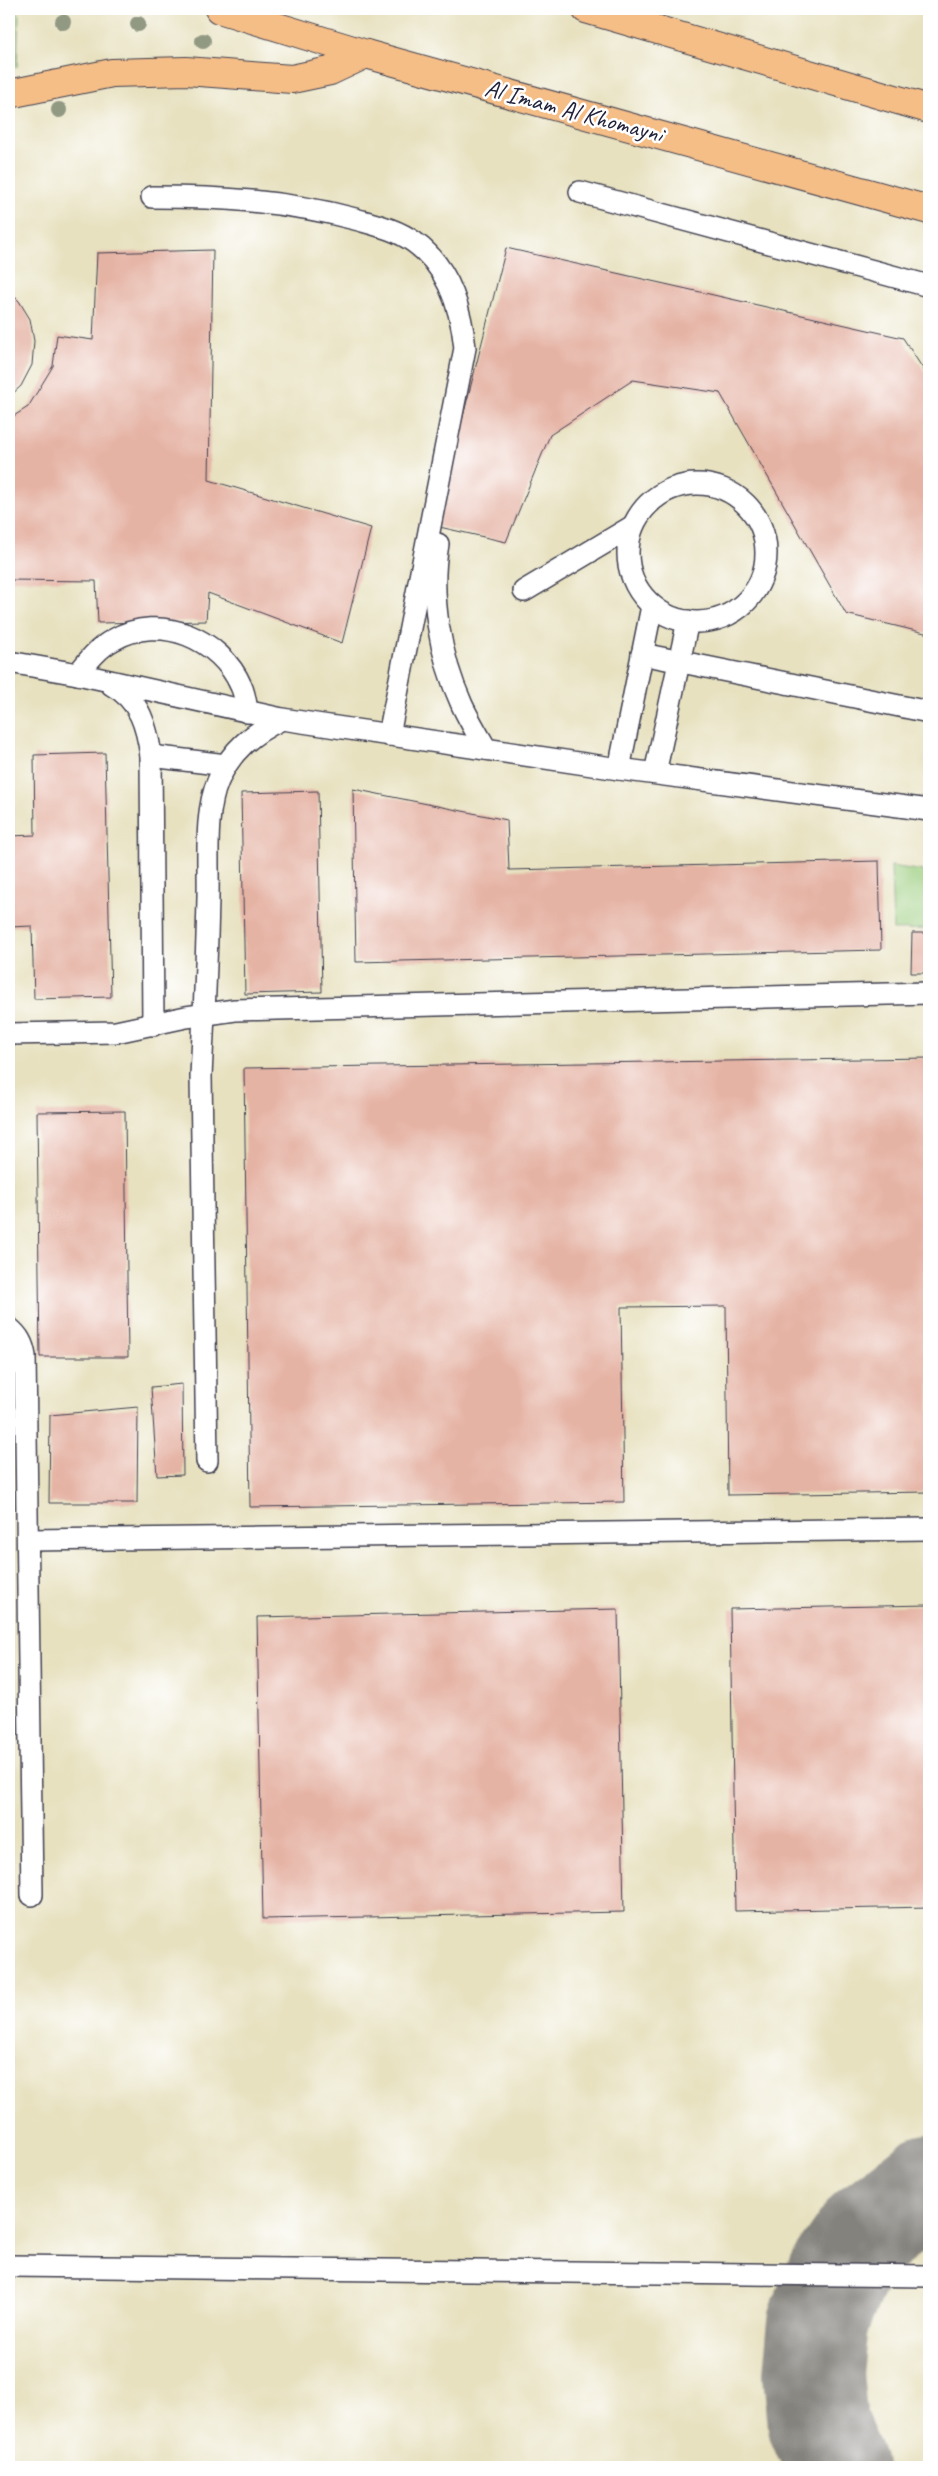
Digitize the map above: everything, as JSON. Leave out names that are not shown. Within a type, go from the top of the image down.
[{"type":"highway","name":"Al Imam Al Khomayni","points":[[219,9],[366,54],[929,210]]},
{"type":"highway","points":[[586,9],[929,109]]},
{"type":"highway","points":[[9,94],[112,72],[186,70],[292,79],[330,71],[366,54]]},
{"type":"lane","points":[[580,192],[929,286]]},
{"type":"lane","points":[[152,197],[200,197],[296,206],[390,228],[415,243],[437,264],[452,290],[462,319],[464,341],[454,458],[436,555],[436,606],[447,665],[461,704],[486,749]]},
{"type":"lane","points":[[389,735],[460,378]]},
{"type":"lane","points":[[686,484],[710,484],[732,493],[750,508],[761,528],[765,552],[762,575],[750,596],[733,612],[711,620],[688,622],[669,616],[652,606],[638,589],[629,569],[628,547],[633,526],[645,506],[664,492],[686,484]]},
{"type":"lane","points":[[524,591],[633,526]]},
{"type":"lane","points":[[619,769],[652,606]]},
{"type":"lane","points":[[655,774],[688,622]]},
{"type":"lane","points":[[78,674],[93,654],[114,639],[138,630],[164,629],[189,634],[211,646],[229,664],[242,687],[248,712]]},
{"type":"lane","points":[[642,654],[929,712]]},
{"type":"lane","points":[[9,662],[78,674],[282,719],[619,769],[929,810]]},
{"type":"lane","points":[[106,681],[121,690],[134,703],[144,719],[151,756],[153,1025]]},
{"type":"lane","points":[[207,1461],[201,1084],[206,1013],[212,803],[226,765],[241,745],[260,730],[282,719]]},
{"type":"lane","points":[[151,756],[226,765]]},
{"type":"lane","points":[[9,1034],[97,1034],[153,1025],[206,1013],[235,1010],[929,993]]},
{"type":"lane","points":[[9,1328],[17,1335],[23,1345],[25,1356],[32,1895]]},
{"type":"lane","points":[[28,1540],[929,1529]]},
{"type":"lane","points":[[9,2266],[929,2276]]},
{"type":"green space","points":[[9,11],[19,14],[17,67],[9,70]]},
{"type":"green space","points":[[891,866],[929,872],[929,929],[893,930]]},
{"type":"building","points":[[506,248],[903,338],[929,378],[929,634],[846,614],[720,393],[633,380],[550,435],[506,542],[435,526]]},
{"type":"building","points":[[213,250],[209,480],[371,528],[342,643],[208,593],[206,621],[98,623],[96,581],[9,580],[9,419],[28,407],[53,366],[57,335],[93,340],[97,253]]},
{"type":"building","points":[[9,291],[19,301],[30,319],[34,341],[32,365],[21,386],[9,397]]},
{"type":"building","points":[[105,753],[111,997],[34,999],[32,926],[9,927],[9,836],[35,835],[34,755]]},
{"type":"building","points":[[353,789],[507,820],[509,870],[879,861],[881,950],[356,962]]},
{"type":"building","points":[[318,791],[322,992],[245,994],[241,793]]},
{"type":"building","points":[[912,933],[929,933],[929,973],[911,973]]},
{"type":"building","points":[[929,1058],[929,1492],[728,1495],[726,1306],[621,1307],[624,1502],[250,1507],[244,1068]]},
{"type":"building","points":[[125,1111],[128,1357],[40,1357],[37,1112]]},
{"type":"building","points":[[182,1384],[183,1475],[157,1476],[151,1387]]},
{"type":"building","points":[[138,1407],[137,1503],[49,1503],[50,1415]]},
{"type":"building","points":[[929,1605],[929,1907],[735,1911],[730,1609]]},
{"type":"building","points":[[618,1609],[624,1912],[263,1919],[257,1617]]},
{"type":"taxiway","points":[[836,2467],[818,2425],[813,2374],[818,2322],[837,2275],[867,2232],[929,2184]]}]
